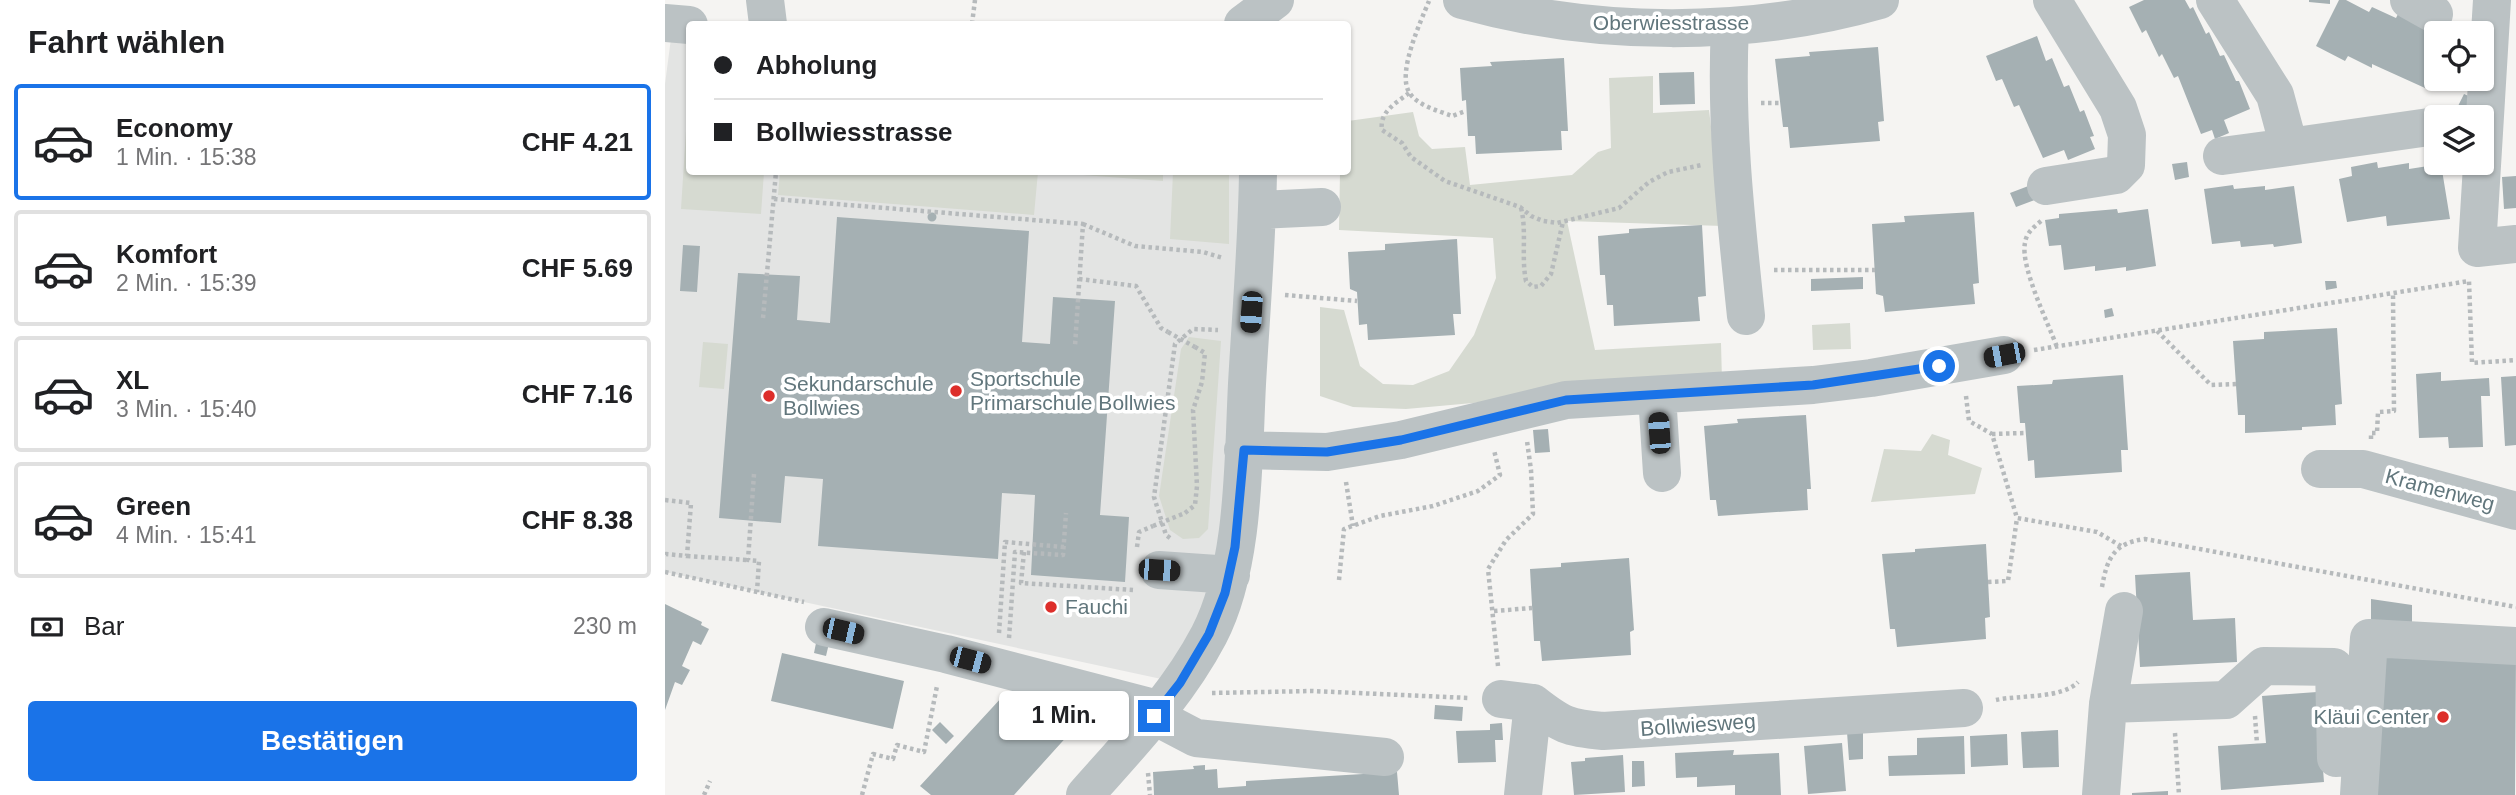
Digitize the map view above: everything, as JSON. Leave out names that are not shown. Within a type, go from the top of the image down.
[{"type":"street","points":[[765,0],[768,21]]},
{"type":"street","points":[[1247,21],[1275,0]]},
{"type":"street","name":"Oberwiesstrasse","points":[[1462,0],[1488,7],[1584,11],[1660,27],[1730,27],[1799,19],[1880,0]]},
{"type":"street","points":[[2044,203],[2116,174],[2126,165],[2127,135],[2118,108],[2052,0]]},
{"type":"street","points":[[2215,0],[2275,94],[2289,147]]},
{"type":"street","points":[[2492,0],[2477,248],[2516,244]]},
{"type":"street","points":[[665,23],[686,25]]},
{"type":"street","points":[[1730,27],[1731,160],[1746,316]]},
{"type":"street","points":[[2222,156],[2424,128]]},
{"type":"street","points":[[1085,795],[1165,703],[1209,634],[1231,575],[1244,450],[1258,175]]},
{"type":"street","points":[[1257,210],[1322,207]]},
{"type":"street","points":[[1244,450],[1327,452],[1401,440],[1566,400],[1813,385],[2004,355]]},
{"type":"street","points":[[1657,395],[1662,473]]},
{"type":"street","name":"Kramenweg","points":[[2320,469],[2367,452],[2516,511]]},
{"type":"street","points":[[1152,562],[1231,575]]},
{"type":"street","points":[[2101,795],[2112,603]]},
{"type":"street","points":[[824,627],[1165,703],[1196,738],[1385,757]]},
{"type":"street","points":[[2358,795],[2369,638],[2516,646]]},
{"type":"street","points":[[2108,704],[2226,700],[2265,666],[2334,667],[2336,758]]},
{"type":"street","points":[[1517,701],[1523,795]]},
{"type":"street","name":"Bollwiesweg","points":[[1517,701],[1573,728],[1603,731],[1964,708]]},
{"type":"path","points":[[972,21],[975,0]]},
{"type":"path","points":[[1429,0],[1408,57],[1405,77],[1409,93],[1424,104],[1452,116],[1466,111]]},
{"type":"path","points":[[1409,93],[1384,114],[1382,130],[1402,143],[1411,157],[1445,181],[1520,207],[1543,221],[1563,222],[1619,208],[1649,183],[1668,173],[1731,160]]},
{"type":"path","points":[[1762,103],[1781,103]]},
{"type":"path","points":[[763,318],[776,175]]},
{"type":"path","points":[[774,199],[1083,224],[1135,246],[1203,252],[1224,259]]},
{"type":"path","points":[[2044,203],[2029,232],[2025,255],[2028,271],[2057,346]]},
{"type":"path","points":[[1520,207],[1524,218],[1523,268],[1526,282],[1533,287],[1541,286],[1551,274],[1563,222]]},
{"type":"path","points":[[1075,346],[1083,224]]},
{"type":"path","points":[[1790,271],[1875,270]]},
{"type":"path","points":[[1079,279],[1136,286],[1161,328],[1205,354],[1202,382],[1193,410],[1197,486],[1195,505],[1185,513],[1139,532],[1152,562]]},
{"type":"path","points":[[2004,355],[2469,281],[2472,363],[2516,360]]},
{"type":"path","points":[[1252,293],[1357,301]]},
{"type":"path","points":[[2367,452],[2378,433],[2378,412],[2394,411],[2393,294]]},
{"type":"path","points":[[1024,552],[1021,583],[1133,591],[1166,535],[1154,497],[1175,344],[1193,329],[1250,332]]},
{"type":"path","points":[[2157,331],[2211,385],[2236,384]]},
{"type":"path","points":[[1962,363],[1969,421],[1992,434],[2025,433]]},
{"type":"path","points":[[1988,583],[2008,581],[2017,518],[1992,434]]},
{"type":"path","points":[[1165,703],[1197,687],[1210,693],[1312,691],[1517,701],[1490,601],[1488,569],[1506,540],[1533,514],[1526,437]]},
{"type":"path","points":[[1339,580],[1344,529],[1380,516],[1433,506],[1478,491],[1500,475],[1494,449]]},
{"type":"path","points":[[748,560],[754,474]]},
{"type":"path","points":[[1345,477],[1353,526]]},
{"type":"path","points":[[665,500],[691,503],[687,556]]},
{"type":"path","points":[[1008,646],[1014,552],[1063,555],[1066,513]]},
{"type":"path","points":[[2017,518],[2097,532],[2121,546]]},
{"type":"path","points":[[2112,603],[2109,560],[2121,546],[2133,540],[2145,539],[2516,607]]},
{"type":"path","points":[[998,644],[1005,542],[1063,547]]},
{"type":"path","points":[[665,557],[666,554],[759,561],[757,592]]},
{"type":"path","points":[[1494,611],[1532,608]]},
{"type":"path","points":[[862,795],[873,754],[893,759],[897,745],[924,752],[943,653]]},
{"type":"path","points":[[1964,708],[2013,696],[2063,692],[2075,686],[2083,675]]},
{"type":"path","points":[[2174,702],[2179,795]]},
{"type":"path","points":[[703,795],[710,781]]},
{"type":"shaded area","name":"Sportschule Primarschule Bollwies","points":[[673,23],[686,25],[686,175],[1258,175],[1235,547],[1180,683],[665,572],[665,84]]},
{"type":"shaded area","points":[[1653,76],[1653,113],[1709,110],[1723,226],[1567,221],[1595,350],[1721,343],[1722,381],[1406,409],[1353,407],[1320,396],[1320,307],[1344,310],[1360,366],[1383,384],[1413,385],[1449,371],[1474,335],[1496,278],[1493,238],[1339,230],[1340,175],[1351,175],[1351,121],[1413,112],[1419,136],[1432,149],[1465,147],[1470,185],[1572,175],[1598,152],[1611,148],[1609,78]]},
{"type":"shaded area","points":[[686,131],[686,175],[764,175],[761,214],[681,209]]},
{"type":"shaded area","points":[[780,175],[1038,175],[1034,215],[778,195]]},
{"type":"shaded area","points":[[1083,175],[1163,175],[1163,181]]},
{"type":"shaded area","points":[[1173,175],[1229,175],[1229,244],[1170,239]]},
{"type":"shaded area","points":[[1850,323],[1851,349],[1813,350],[1812,325]]},
{"type":"shaded area","points":[[1189,337],[1221,341],[1208,529],[1199,538],[1183,539],[1170,530],[1159,496],[1181,349]]},
{"type":"shaded area","points":[[703,342],[728,344],[724,389],[699,387]]},
{"type":"shaded area","points":[[1932,434],[1950,440],[1948,455],[1982,468],[1975,494],[1871,502],[1884,449],[1921,451]]},
{"type":"building","points":[[2144,0],[2185,0],[2190,9],[2193,7],[2206,34],[2209,32],[2220,56],[2224,55],[2236,81],[2239,81],[2250,109],[2224,120],[2229,133],[2215,139],[2212,130],[2201,134],[2178,76],[2174,78],[2162,54],[2159,57],[2146,30],[2142,33],[2129,7]]},
{"type":"building","points":[[2330,0],[2330,4],[2309,2]]},
{"type":"building","points":[[2339,0],[2346,0],[2369,12],[2372,7],[2396,18],[2398,14],[2424,26],[2424,88],[2372,64],[2372,68],[2348,56],[2345,61],[2316,46]]},
{"type":"building","points":[[2037,36],[2046,61],[2052,58],[2064,87],[2069,85],[2080,112],[2084,110],[2094,136],[2090,137],[2095,149],[2068,160],[2064,150],[2043,158],[2019,105],[2014,107],[2002,79],[1996,81],[1986,56]]},
{"type":"building","points":[[1878,47],[1884,121],[1878,122],[1880,141],[1790,148],[1788,127],[1783,127],[1775,59],[1810,56],[1809,52]]},
{"type":"building","points":[[1564,58],[1568,131],[1561,131],[1562,150],[1476,154],[1475,136],[1468,136],[1466,100],[1462,101],[1460,68],[1492,66],[1490,62]]},
{"type":"building","points":[[1694,72],[1695,104],[1660,105],[1659,73]]},
{"type":"building","points":[[2464,94],[2473,98],[2470,105],[2458,105]]},
{"type":"building","points":[[2187,162],[2189,177],[2175,180],[2172,164]]},
{"type":"building","points":[[2377,162],[2378,168],[2409,163],[2409,169],[2424,167],[2424,175],[2443,175],[2450,219],[2387,226],[2386,216],[2347,222],[2339,179],[2352,176],[2351,167]]},
{"type":"building","points":[[2516,176],[2516,208],[2504,209],[2502,177]]},
{"type":"building","points":[[2031,185],[2037,199],[2016,207],[2010,193]]},
{"type":"building","points":[[2233,185],[2234,189],[2265,186],[2265,190],[2294,186],[2302,243],[2274,247],[2273,244],[2241,247],[2240,241],[2212,244],[2204,189]]},
{"type":"building","points":[[2117,209],[2118,213],[2148,209],[2156,266],[2126,271],[2126,267],[2095,271],[2095,266],[2064,270],[2061,245],[2049,246],[2045,220],[2059,218],[2059,214]]},
{"type":"building","points":[[1974,212],[1979,283],[1973,284],[1975,304],[1885,312],[1883,296],[1876,294],[1872,224],[1905,222],[1904,216]]},
{"type":"building","points":[[932,213],[936,217],[932,221],[928,217]]},
{"type":"building","points":[[837,217],[1029,231],[1022,342],[1050,344],[1053,297],[1115,301],[1100,515],[1129,517],[1125,582],[1031,575],[1035,495],[1002,493],[998,559],[818,546],[823,479],[785,476],[781,523],[719,518],[738,273],[800,276],[797,320],[830,323]]},
{"type":"building","points":[[1702,225],[1706,296],[1698,297],[1700,321],[1614,326],[1613,305],[1607,305],[1605,275],[1600,275],[1598,236],[1629,233],[1629,229]]},
{"type":"building","points":[[1457,239],[1461,314],[1453,314],[1455,335],[1368,340],[1367,324],[1359,325],[1357,292],[1350,289],[1348,252],[1385,250],[1385,244]]},
{"type":"building","points":[[683,245],[700,246],[697,292],[680,291]]},
{"type":"building","points":[[1863,277],[1863,289],[1811,291],[1811,279]]},
{"type":"building","points":[[2325,281],[2336,281],[2337,288],[2326,290]]},
{"type":"building","points":[[2112,308],[2114,316],[2105,318],[2104,310]]},
{"type":"building","points":[[2337,328],[2342,404],[2335,405],[2336,425],[2245,433],[2245,415],[2238,415],[2233,341],[2264,339],[2264,332]]},
{"type":"building","points":[[2441,372],[2441,381],[2489,378],[2490,396],[2481,396],[2483,447],[2449,448],[2448,437],[2419,438],[2416,374]]},
{"type":"building","points":[[2123,375],[2128,450],[2121,450],[2122,472],[2035,478],[2034,460],[2028,461],[2025,423],[2020,423],[2017,386],[2052,384],[2053,380]]},
{"type":"building","points":[[2516,376],[2516,445],[2505,446],[2501,377]]},
{"type":"building","points":[[1806,415],[1811,489],[1807,489],[1808,510],[1718,516],[1716,500],[1710,500],[1704,426],[1738,423],[1737,419]]},
{"type":"building","points":[[1548,429],[1550,452],[1535,453],[1533,430]]},
{"type":"building","points":[[1986,544],[1990,617],[1985,618],[1986,639],[1897,647],[1895,629],[1890,629],[1882,554]]},
{"type":"building","points":[[1629,558],[1634,630],[1630,632],[1631,655],[1542,661],[1540,641],[1534,641],[1530,569],[1561,567],[1561,563]]},
{"type":"building","points":[[2190,572],[2193,620],[2235,618],[2237,662],[2140,667],[2135,575]]},
{"type":"building","points":[[2371,599],[2412,605],[2412,627],[2371,626]]},
{"type":"building","points":[[665,604],[702,622],[701,625],[709,629],[701,645],[693,641],[682,666],[690,670],[682,685],[675,682],[665,710]]},
{"type":"building","points":[[818,633],[831,635],[826,656],[814,653]]},
{"type":"building","name":"Kläui Center","points":[[2375,649],[2516,655],[2515,795],[2366,795]]},
{"type":"building","points":[[782,653],[904,681],[893,729],[771,701]]},
{"type":"building","points":[[2317,692],[2324,782],[2221,790],[2218,746],[2266,743],[2262,696]]},
{"type":"building","points":[[1003,696],[1041,729],[1061,704],[1089,712],[1014,795],[931,795],[920,786]]},
{"type":"building","points":[[1435,705],[1463,707],[1462,721],[1434,719]]},
{"type":"building","points":[[940,722],[954,736],[946,744],[932,730]]},
{"type":"building","points":[[1502,723],[1503,740],[1495,740],[1496,762],[1458,763],[1456,731],[1490,730],[1490,724]]},
{"type":"building","points":[[2058,730],[2059,767],[2023,768],[2021,732]]},
{"type":"building","points":[[1847,732],[1863,732],[1863,759],[1849,760]]},
{"type":"building","points":[[2007,734],[2008,765],[1971,767],[1970,736]]},
{"type":"building","points":[[1964,736],[1965,774],[1889,776],[1888,756],[1917,755],[1917,738]]},
{"type":"building","points":[[1842,743],[1846,791],[1808,794],[1804,746]]},
{"type":"building","points":[[1734,750],[1733,755],[1779,753],[1781,795],[1735,795],[1735,785],[1697,787],[1697,777],[1676,778],[1675,753]]},
{"type":"building","points":[[1623,755],[1625,792],[1574,795],[1571,762]]},
{"type":"building","points":[[1632,761],[1644,761],[1645,786],[1632,787]]},
{"type":"building","points":[[1205,765],[1205,770],[1217,769],[1218,788],[1246,786],[1246,781],[1397,772],[1399,795],[1154,795],[1153,772],[1194,769],[1193,766]]},
{"type":"building","points":[[2168,791],[2168,795],[2132,795],[2132,793]]},
{"type":"place","name":"Sportschule Primarschule Bollwies","points":[[956,391]]},
{"type":"place","name":"Sekundarschule Bollwies","points":[[769,396]]},
{"type":"place","name":"Fauchi","points":[[1051,607]]},
{"type":"place","name":"Kläui Center","points":[[2443,717]]},
{"type":"route","points":[[1154,716],[1180,683],[1209,634],[1225,593],[1235,547],[1244,450],[1327,452],[1401,440],[1566,400],[1813,385],[1939,366]]}]
